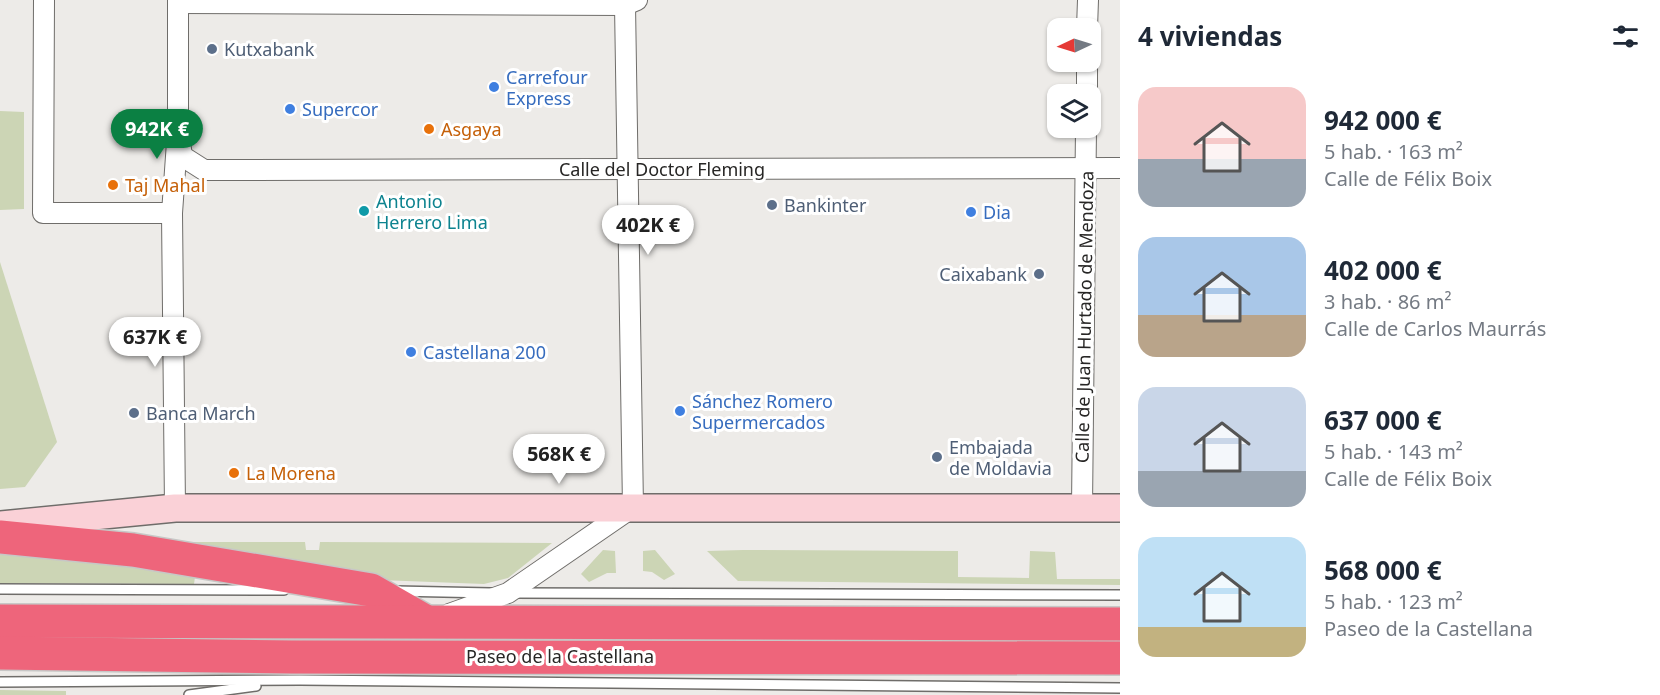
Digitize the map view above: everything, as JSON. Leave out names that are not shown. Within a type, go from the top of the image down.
[{"type":"highway","points":[[0,537],[133,550],[371,590],[426,622]]},
{"type":"highway","name":"Paseo de la Castellana","points":[[0,621],[1120,624]]},
{"type":"highway","name":"Paseo de la Castellana","points":[[0,653],[412,657],[1118,669]]},
{"type":"highway","points":[[300,680],[384,668],[412,657]]},
{"type":"main road","points":[[0,525],[176,508],[1120,508]]},
{"type":"street","points":[[44,0],[43,213],[172,221]]},
{"type":"street","points":[[1088,0],[1088,18]]},
{"type":"street","points":[[176,508],[172,221],[178,128],[178,2],[631,2],[628,169],[633,507]]},
{"type":"street","points":[[172,221],[184,181],[204,170],[182,156],[178,128]]},
{"type":"street","name":"Calle de Juan Hurtado de Mendoza","points":[[1082,507],[1086,138]]},
{"type":"street","name":"Calle del Doctor Fleming","points":[[204,170],[1120,168]]},
{"type":"street","name":"Paseo de la Castellana","points":[[426,622],[508,593],[633,507]]},
{"type":"lane","points":[[0,589],[299,590]]},
{"type":"lane","name":"Paseo de la Castellana","points":[[311,590],[1120,595]]},
{"type":"lane","name":"Paseo de la Castellana","points":[[0,682],[1118,669]]},
{"type":"lane","points":[[189,695],[300,680]]},
{"type":"green space","points":[[0,111],[24,112],[24,209],[0,210]]},
{"type":"green space","points":[[0,262],[57,442],[25,487],[0,489]]},
{"type":"green space","points":[[163,542],[305,542],[306,550],[319,550],[320,542],[552,543],[508,578],[484,584],[328,578]]},
{"type":"green space","points":[[603,550],[615,551],[616,573],[607,573],[589,582],[581,574]]},
{"type":"green space","points":[[655,550],[675,574],[664,580],[652,572],[643,571],[643,551]]},
{"type":"green space","points":[[707,551],[958,551],[958,577],[1029,578],[1030,551],[1055,552],[1057,579],[1120,579],[1120,585],[738,581]]},
{"type":"green space","points":[[0,553],[70,558],[195,577],[194,584],[0,583]]},
{"type":"green space","points":[[0,690],[66,691],[66,695],[0,695]]},
{"type":"place","name":"Kutxabank","points":[[212,49]]},
{"type":"place","name":"Carrefour Express","points":[[494,87]]},
{"type":"place","name":"Supercor","points":[[290,109]]},
{"type":"place","name":"Asgaya","points":[[429,129]]},
{"type":"place","name":"Taj Mahal","points":[[113,185]]},
{"type":"place","name":"Bankinter","points":[[772,205]]},
{"type":"place","name":"Antonio Herrero Lima","points":[[364,211]]},
{"type":"place","name":"Dia","points":[[971,212]]},
{"type":"place","name":"Caixabank","points":[[1039,274]]},
{"type":"place","name":"Castellana 200","points":[[411,352]]},
{"type":"place","name":"Sánchez Romero Supermercados","points":[[680,411]]},
{"type":"place","name":"Banca March","points":[[134,413]]},
{"type":"place","name":"Embajada de Moldavia","points":[[937,457]]},
{"type":"place","name":"La Morena","points":[[234,473]]}]
